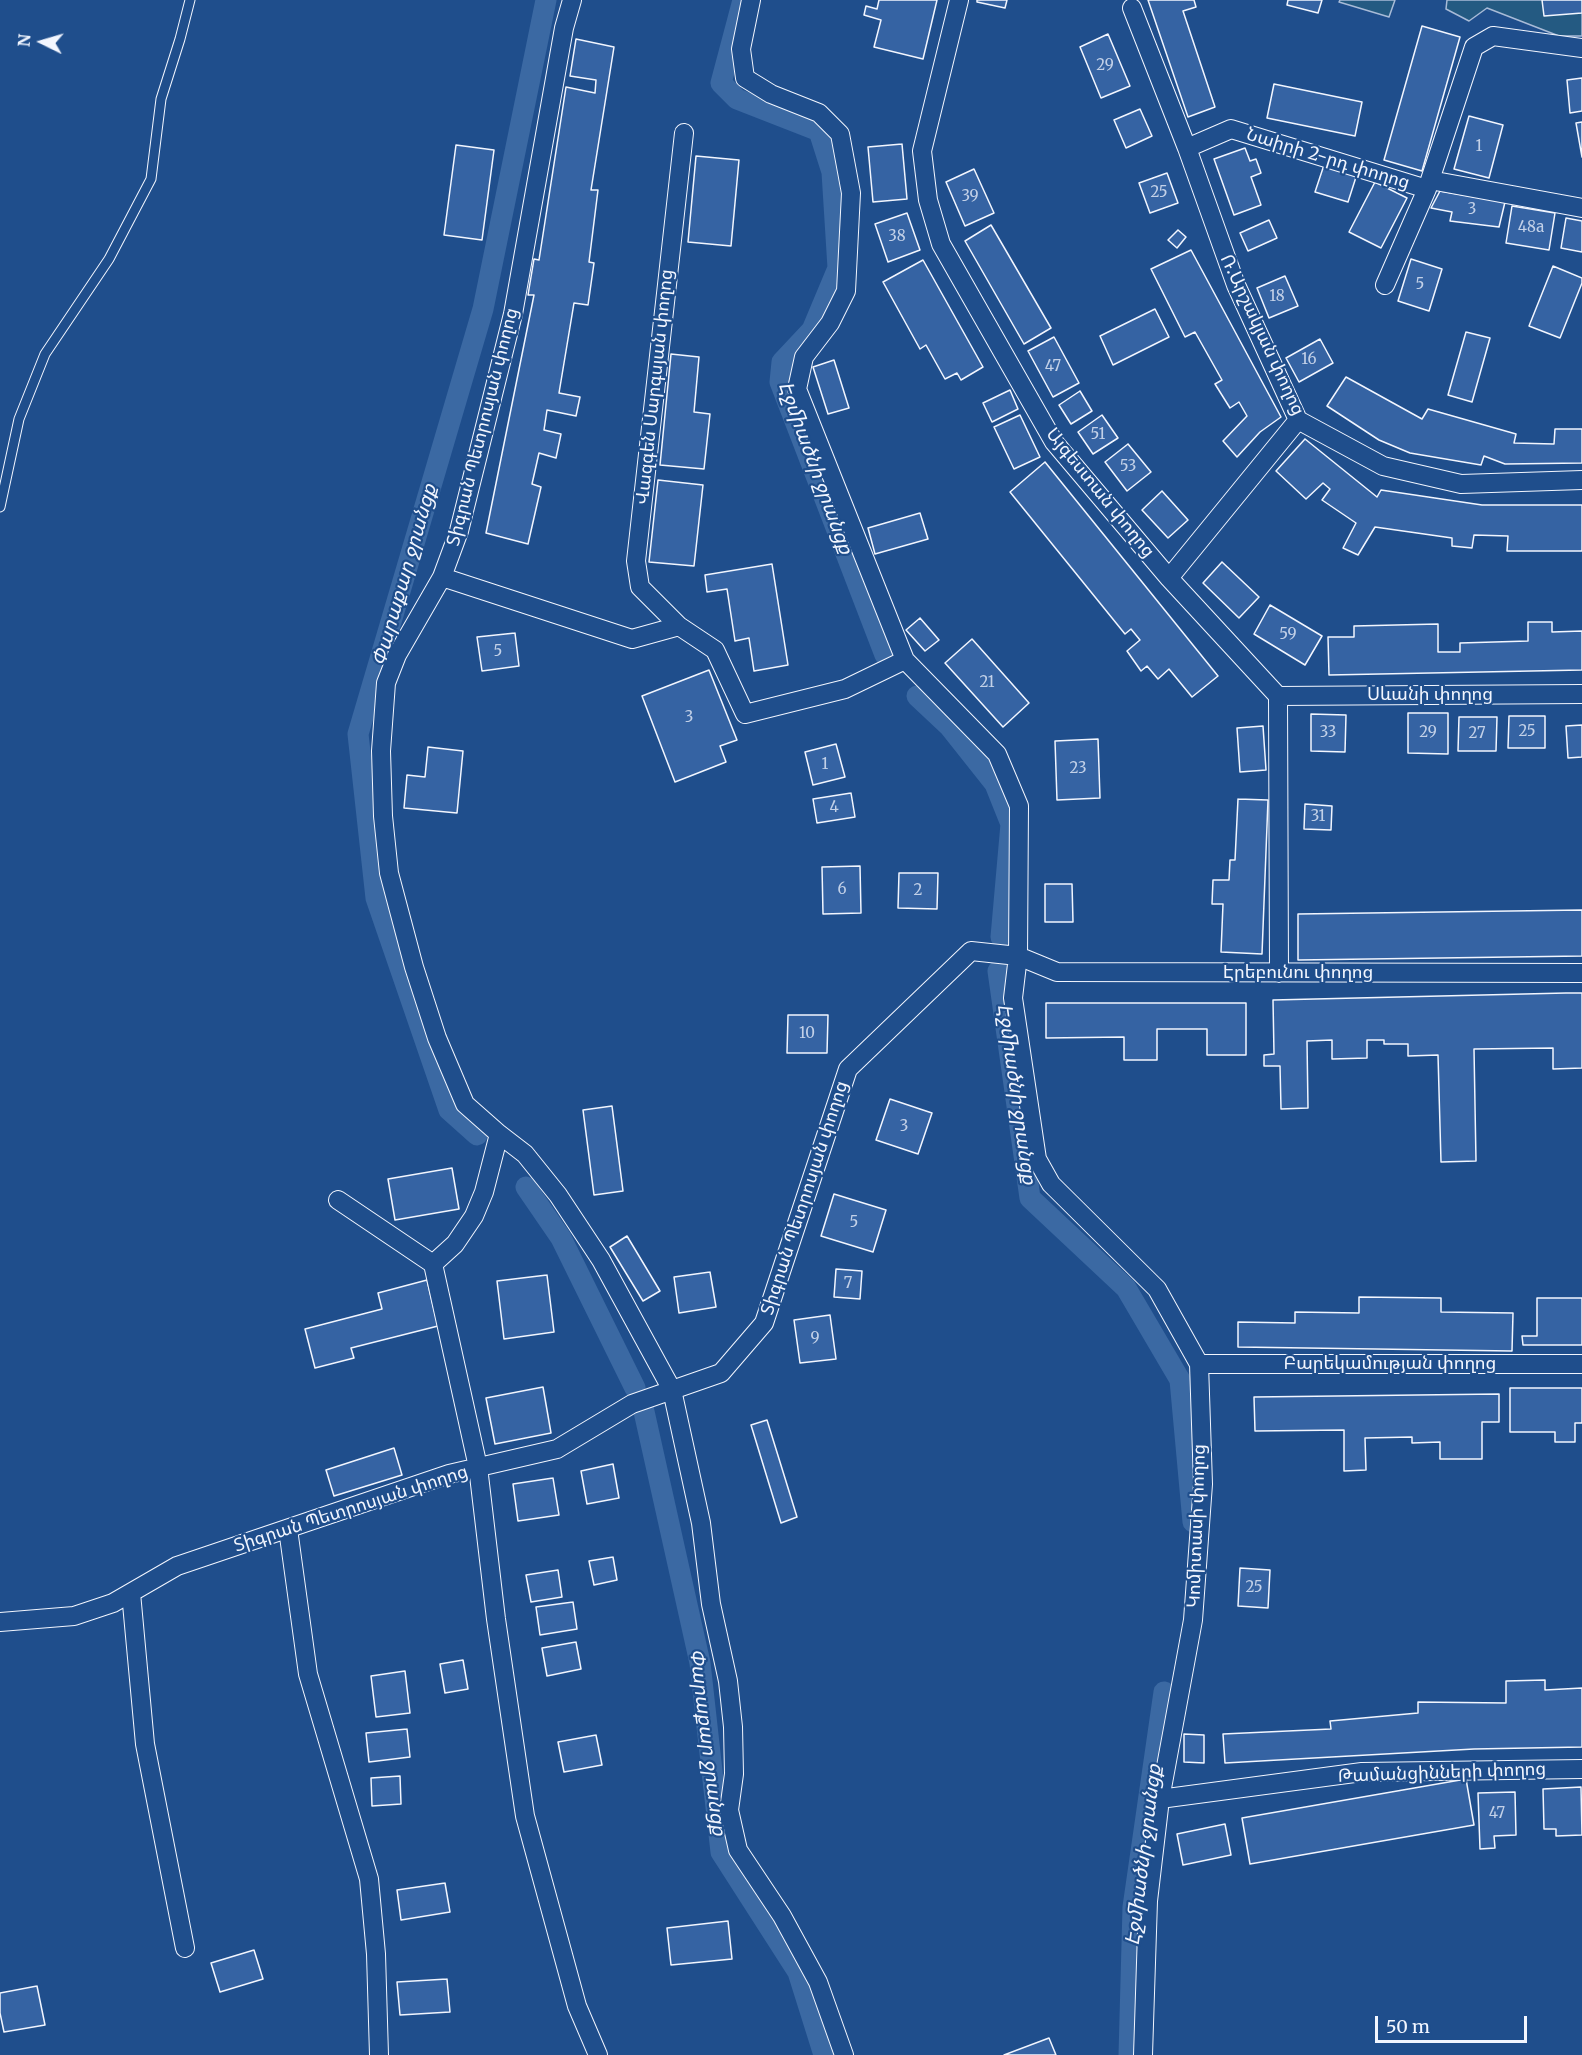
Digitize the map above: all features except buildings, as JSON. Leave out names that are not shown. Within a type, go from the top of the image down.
[{"type":"street","name":"Տիգրան Պետրոսյան փողոց","points":[[572,0],[564,28],[513,314],[459,531],[442,577],[397,655],[386,683],[381,751],[389,873],[411,957],[437,1038],[465,1104],[525,1154],[558,1195],[601,1260],[672,1390],[701,1523],[711,1604],[728,1681],[733,1727],[734,1774],[729,1809],[738,1850],[783,1916],[818,1982],[844,2055]]},
{"type":"street","name":"Կոմիտասի փողոց","points":[[751,0],[741,49],[745,78],[771,94],[819,113],[840,134],[850,193],[846,291],[830,323],[804,357],[797,389],[905,660],[997,754],[1019,806],[1018,956],[1013,998],[1037,1160],[1051,1184],[1157,1289],[1199,1364],[1203,1484],[1193,1620],[1160,1798],[1148,1900],[1143,2055]]},
{"type":"street","name":"Այգեստան փողոց","points":[[959,0],[922,151],[928,200],[941,244],[1054,442],[1169,578],[1278,696]]},
{"type":"street","name":"Ռ.Արշակյան փողոց","points":[[1131,8],[1187,148],[1236,285],[1299,420],[1383,466],[1461,483],[1582,480]]},
{"type":"street","name":"Նաիրի 2-րդ փողոց","points":[[1187,148],[1231,129],[1428,184],[1474,47],[1493,36],[1582,48]]},
{"type":"street","name":"Վազգեն Սարգսյան փողոց","points":[[684,133],[636,561],[640,588],[679,626],[715,650],[745,714],[845,689],[905,660]]},
{"type":"street","points":[[1384,285],[1428,184],[1582,208]]},
{"type":"street","points":[[1169,578],[1299,420]]},
{"type":"street","points":[[442,577],[632,639],[679,626]]},
{"type":"street","name":"Սևանի փողոց","points":[[1278,696],[1582,694]]},
{"type":"street","points":[[1278,696],[1279,973]]},
{"type":"street","name":"Տիգրան Պետրոսյան փողոց","points":[[0,1622],[74,1616],[113,1603],[177,1566],[449,1474],[557,1449],[632,1404],[721,1373],[764,1323],[848,1069],[971,951],[1018,956]]},
{"type":"street","name":"Էրեբունու փողոց","points":[[1018,956],[1057,972],[1582,973]]},
{"type":"street","points":[[433,1264],[455,1244],[474,1216],[484,1191],[499,1134]]},
{"type":"street","points":[[338,1200],[433,1264],[478,1467],[496,1618],[525,1816],[577,2006],[598,2055]]},
{"type":"street","name":"Բարեկամության փողոց","points":[[1199,1364],[1582,1364]]},
{"type":"street","points":[[288,1529],[308,1674],[369,1879],[376,1954],[379,2055]]},
{"type":"street","points":[[131,1593],[145,1744],[185,1948]]},
{"type":"street","name":"Թամանցինների փողոց","points":[[1160,1798],[1362,1772],[1582,1769]]},
{"type":"lane","points":[[0,507],[19,419],[45,354],[109,259],[151,179],[161,99],[190,0]]},
{"type":"shaded area","points":[[1340,0],[1395,0],[1389,17],[1339,2]]},
{"type":"shaded area","points":[[1447,0],[1582,0],[1582,36],[1559,36],[1487,8],[1469,21],[1446,9]]},
{"type":"waterway","name":"Փարաքար ջրանցք","points":[[477,1135],[449,1110],[376,898],[358,734],[483,309],[546,0]]},
{"type":"waterway","name":"Էջմիածնի ջրանցք","points":[[743,0],[721,83],[737,99],[819,131],[832,172],[838,268],[812,330],[782,362],[780,382],[885,655]]},
{"type":"waterway","name":"Էջմիածնի ջրանցք","points":[[917,696],[949,726],[995,784],[1011,824],[1001,937]]},
{"type":"waterway","name":"Էջմիածնի ջրանցք","points":[[998,971],[1030,1198],[1126,1288],[1180,1380],[1193,1522]]},
{"type":"waterway","name":"Փարաքար ջրանցք","points":[[526,1187],[561,1238],[635,1388]]},
{"type":"waterway","name":"Փարաքար ջրանցք","points":[[643,1407],[700,1663],[721,1852],[798,1972],[824,2055]]},
{"type":"waterway","name":"Էջմիածնի ջրանցք","points":[[1129,2055],[1133,1907],[1164,1692]]}]
